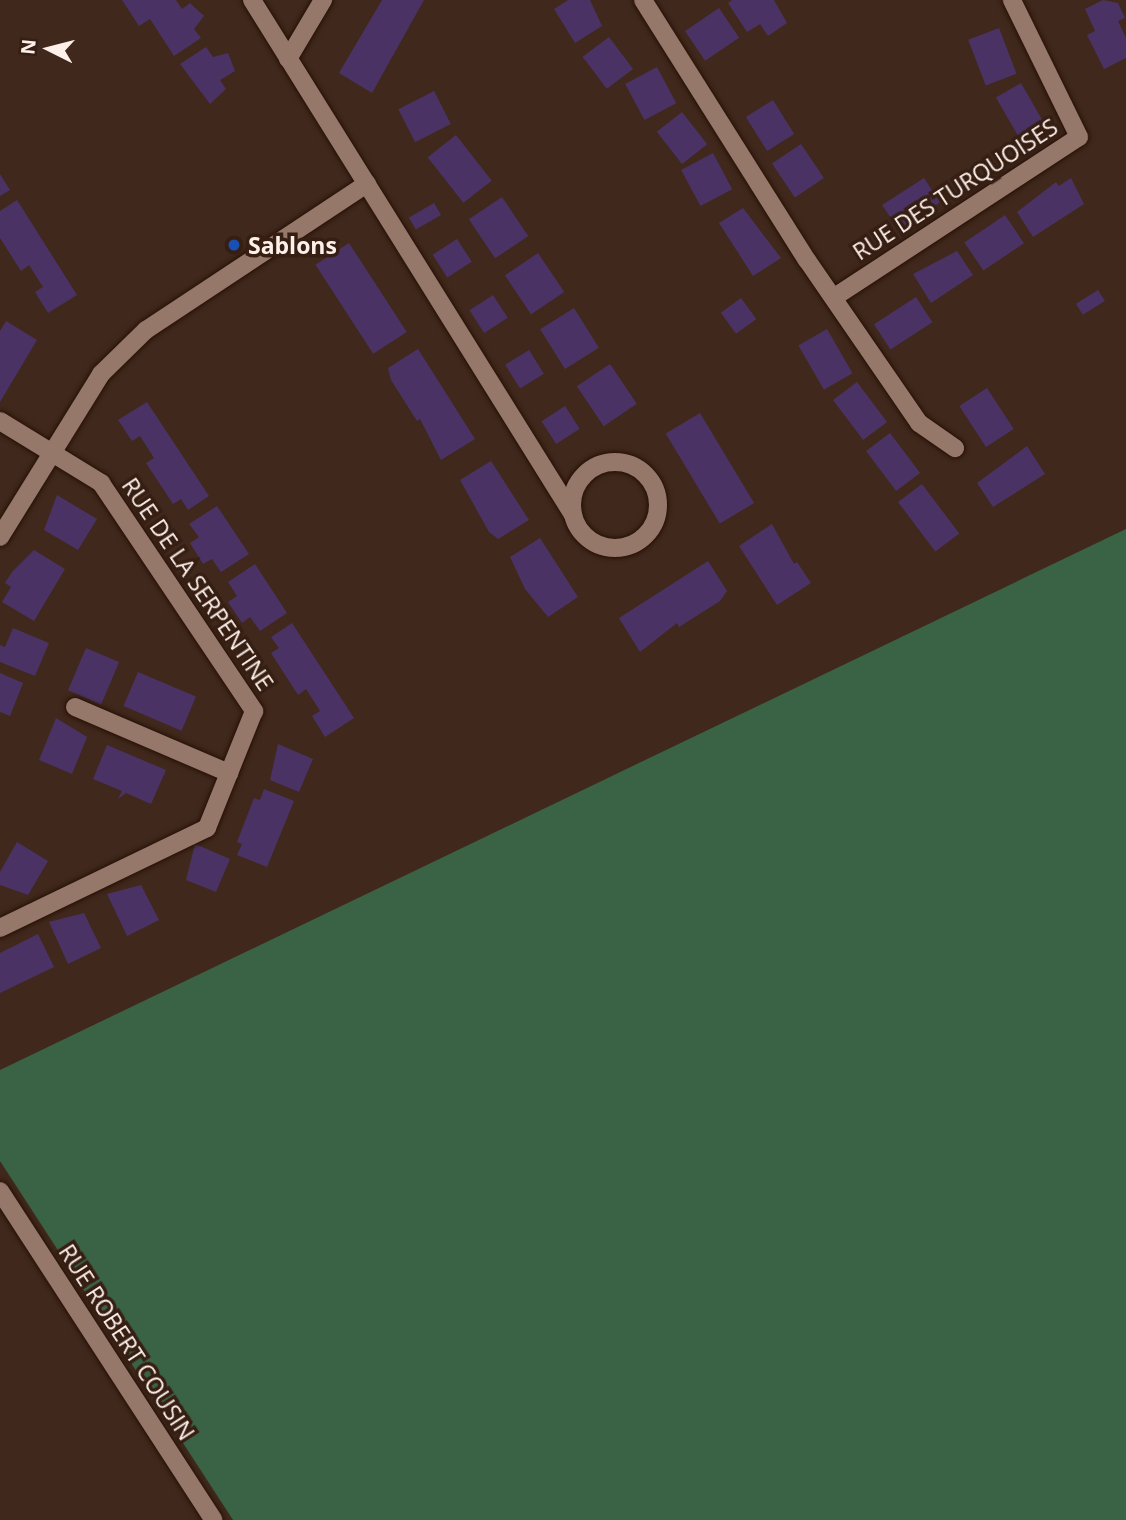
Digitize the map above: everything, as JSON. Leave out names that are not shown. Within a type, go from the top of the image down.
[{"type":"street","points":[[252,0],[573,515],[591,541],[621,548],[652,529],[658,495],[633,465],[601,464],[582,477],[573,492],[573,515]]},
{"type":"street","points":[[288,59],[323,0]]},
{"type":"street","name":"RUE DES TURQUOISES","points":[[836,296],[1079,136],[1012,0]]},
{"type":"street","points":[[648,2],[807,260],[836,296],[919,423],[955,448]]},
{"type":"street","points":[[0,537],[51,450],[101,374],[146,330],[367,184]]},
{"type":"street","points":[[0,421],[51,450]]},
{"type":"street","name":"RUE DE LA SERPENTINE","points":[[0,928],[207,828],[254,711],[102,483],[51,450]]},
{"type":"street","points":[[75,707],[229,773]]},
{"type":"street","name":"RUE ROBERT COUSIN","points":[[0,1191],[214,1520]]},
{"type":"green space","points":[[1126,529],[1126,1520],[233,1520],[0,1161],[0,1070]]},
{"type":"building","points":[[122,0],[176,0],[182,9],[190,3],[204,16],[194,29],[201,38],[174,56],[150,19],[139,26]]},
{"type":"building","points":[[382,0],[424,0],[372,93],[339,73]]},
{"type":"building","points":[[568,0],[590,0],[602,26],[575,43],[554,9]]},
{"type":"building","points":[[732,0],[774,0],[787,23],[768,36],[760,24],[747,32],[728,3]]},
{"type":"building","points":[[1103,0],[1118,3],[1125,18],[1118,21],[1126,38],[1126,58],[1104,69],[1087,35],[1095,31],[1085,9]]},
{"type":"building","points":[[719,8],[739,38],[705,61],[685,31]]},
{"type":"building","points":[[999,28],[1017,74],[986,86],[968,40]]},
{"type":"building","points":[[609,37],[633,69],[607,89],[583,57]]},
{"type":"building","points":[[206,47],[213,57],[228,53],[235,71],[220,80],[226,89],[210,104],[180,64]]},
{"type":"building","points":[[657,67],[676,103],[644,120],[625,84]]},
{"type":"building","points":[[1021,83],[1046,127],[1021,142],[996,98]]},
{"type":"building","points":[[434,91],[451,124],[415,142],[398,109]]},
{"type":"building","points":[[773,100],[794,134],[767,151],[746,117]]},
{"type":"building","points":[[682,112],[707,144],[682,164],[657,132]]},
{"type":"building","points":[[456,135],[492,181],[463,203],[428,157]]},
{"type":"building","points":[[801,144],[824,178],[795,198],[772,164]]},
{"type":"building","points":[[713,153],[732,189],[700,206],[681,170]]},
{"type":"building","points":[[0,174],[10,190],[0,196]]},
{"type":"building","points":[[924,178],[940,202],[901,233],[882,205]]},
{"type":"building","points":[[1071,178],[1084,204],[1033,237],[1017,212],[1056,182],[1059,186]]},
{"type":"building","points":[[502,197],[528,236],[495,258],[469,219]]},
{"type":"building","points":[[17,200],[77,295],[48,313],[35,292],[43,287],[29,265],[21,271],[0,238],[0,211]]},
{"type":"building","points":[[434,203],[441,215],[416,230],[409,218]]},
{"type":"building","points":[[743,208],[781,258],[753,276],[719,223]]},
{"type":"building","points":[[1005,215],[1024,243],[983,271],[964,242]]},
{"type":"building","points":[[457,239],[472,262],[447,277],[433,255]]},
{"type":"building","points":[[349,243],[407,332],[373,354],[315,265]]},
{"type":"building","points":[[957,251],[973,275],[931,303],[913,274]]},
{"type":"building","points":[[538,253],[564,292],[531,314],[505,275]]},
{"type":"building","points":[[1098,290],[1105,301],[1083,315],[1076,304]]},
{"type":"building","points":[[493,295],[508,318],[484,333],[470,310]]},
{"type":"building","points":[[916,297],[932,322],[890,349],[874,324]]},
{"type":"building","points":[[741,298],[756,319],[736,334],[721,313]]},
{"type":"building","points":[[574,308],[599,348],[565,369],[540,329]]},
{"type":"building","points":[[6,321],[37,340],[0,402],[0,331]]},
{"type":"building","points":[[827,329],[852,373],[824,390],[798,346]]},
{"type":"building","points":[[418,349],[475,439],[441,460],[420,419],[417,421],[391,380],[388,368]]},
{"type":"building","points":[[529,350],[544,374],[520,389],[505,365]]},
{"type":"building","points":[[610,364],[637,404],[604,426],[577,386]]},
{"type":"building","points":[[857,382],[887,422],[863,440],[833,400]]},
{"type":"building","points":[[987,388],[1014,429],[986,447],[959,406]]},
{"type":"building","points":[[147,402],[209,496],[188,510],[181,499],[173,504],[146,463],[154,458],[140,436],[132,441],[118,420]]},
{"type":"building","points":[[565,406],[580,429],[556,444],[542,421]]},
{"type":"building","points":[[700,413],[754,503],[720,524],[666,434]]},
{"type":"building","points":[[890,433],[920,473],[896,491],[866,451]]},
{"type":"building","points":[[1027,446],[1045,474],[993,507],[977,483]]},
{"type":"building","points":[[491,461],[529,520],[498,539],[489,532],[460,480]]},
{"type":"building","points":[[922,484],[959,534],[935,552],[898,502]]},
{"type":"building","points":[[57,495],[97,519],[78,550],[44,530]]},
{"type":"building","points":[[217,506],[249,554],[221,572],[212,559],[203,564],[190,543],[199,537],[189,524]]},
{"type":"building","points":[[772,524],[794,564],[797,562],[811,583],[777,605],[739,546]]},
{"type":"building","points":[[540,538],[578,597],[548,617],[525,589],[510,557]]},
{"type":"building","points":[[34,550],[65,569],[34,621],[2,602],[11,587],[5,583]]},
{"type":"building","points":[[708,561],[727,591],[720,601],[679,627],[677,623],[640,652],[619,618]]},
{"type":"building","points":[[255,564],[287,613],[260,631],[250,617],[242,623],[228,602],[237,596],[228,582]]},
{"type":"building","points":[[292,623],[354,718],[325,737],[312,716],[320,711],[306,689],[298,695],[271,653],[279,648],[271,637]]},
{"type":"building","points":[[13,628],[49,643],[35,676],[0,662],[0,645],[5,647]]},
{"type":"building","points":[[86,648],[119,662],[101,704],[68,690]]},
{"type":"building","points":[[138,672],[196,697],[182,731],[124,706]]},
{"type":"building","points":[[0,673],[23,683],[10,716],[0,712]]},
{"type":"building","points":[[56,718],[87,737],[72,774],[39,760]]},
{"type":"building","points":[[278,744],[313,759],[299,792],[270,780]]},
{"type":"building","points":[[107,745],[166,770],[151,804],[126,793],[118,799],[122,791],[93,779]]},
{"type":"building","points":[[264,789],[294,801],[267,867],[237,855],[242,844],[237,842],[254,798],[260,800]]},
{"type":"building","points":[[17,842],[48,861],[28,895],[0,885],[0,872]]},
{"type":"building","points":[[195,844],[230,859],[216,892],[186,880]]},
{"type":"building","points":[[141,885],[159,920],[127,936],[107,894]]},
{"type":"building","points":[[84,913],[101,948],[68,964],[49,922]]},
{"type":"building","points":[[38,934],[54,967],[0,993],[0,953]]},
{"type":"place","name":"Sablons","points":[[234,245]]}]
